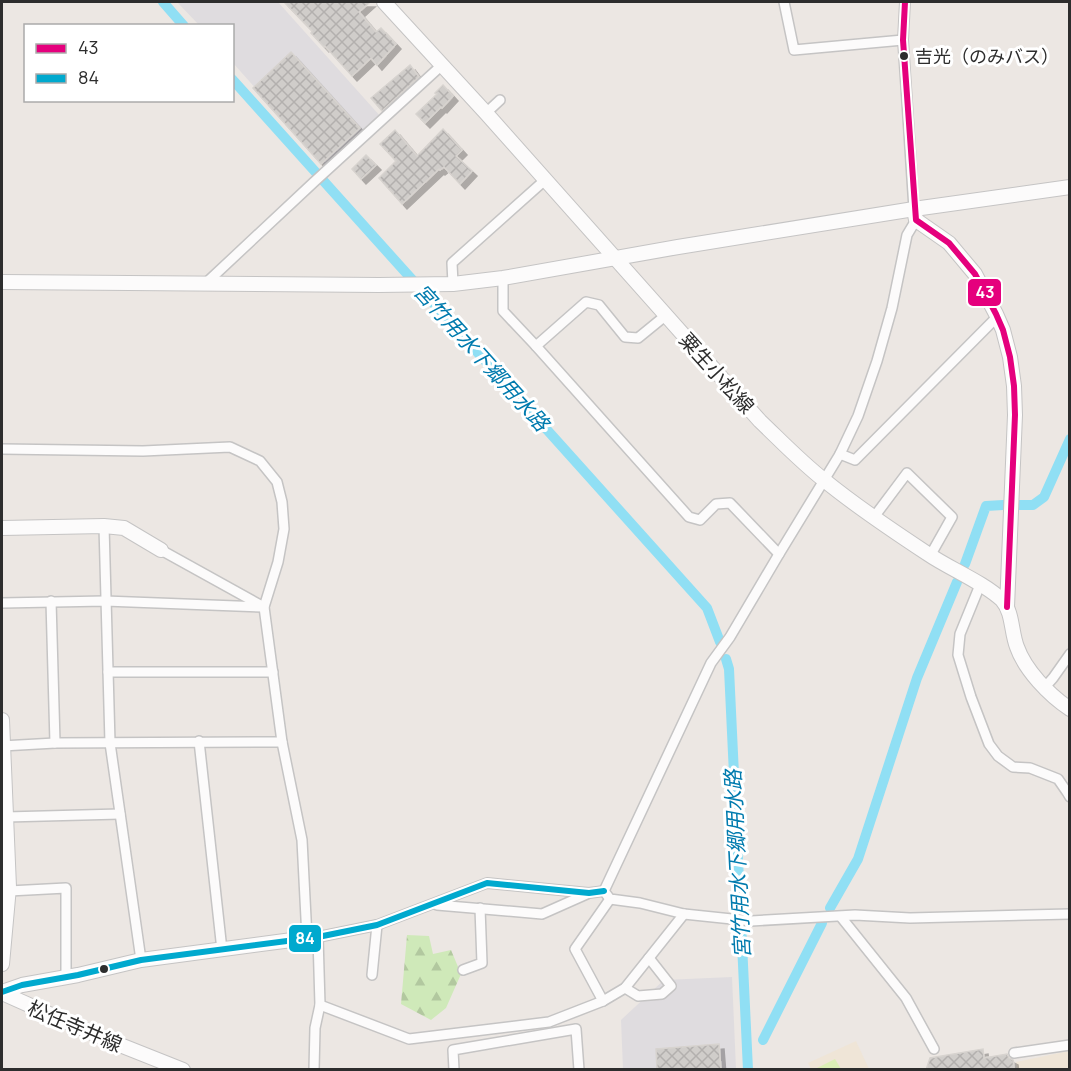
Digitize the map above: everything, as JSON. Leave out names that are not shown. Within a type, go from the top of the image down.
[{"type":"street","name":"粟生小松線","points":[[384,2],[760,421],[795,455],[825,481],[874,517],[930,556],[990,591],[1007,607]]},
{"type":"street","points":[[784,2],[794,50],[903,40]]},
{"type":"street","points":[[603,1001],[575,949],[607,895],[711,663],[730,637],[840,454],[858,416],[876,361],[892,308],[907,235],[915,215],[903,40],[905,2]]},
{"type":"street","points":[[205,284],[442,65]]},
{"type":"street","points":[[486,113],[500,100]]},
{"type":"street","points":[[453,284],[452,262],[545,180]]},
{"type":"street","points":[[2,282],[453,284],[915,215],[1070,187]]},
{"type":"street","points":[[915,215],[949,243],[975,274],[1003,330],[1014,386],[1007,607],[1017,647],[1026,667],[1070,709]]},
{"type":"street","points":[[503,278],[503,311],[689,518],[700,520],[716,504],[730,503],[779,554]]},
{"type":"street","points":[[536,346],[586,302],[599,305],[625,337],[638,338],[665,316]]},
{"type":"street","points":[[840,454],[855,460],[998,317]]},
{"type":"street","points":[[2,449],[143,451],[230,447],[260,461],[277,482],[282,502],[284,528],[278,562],[264,607],[282,742],[302,840],[320,1005],[315,1028],[314,1070]]},
{"type":"street","points":[[874,517],[907,473],[952,517],[930,556]]},
{"type":"street","points":[[2,528],[104,526],[124,528],[264,607]]},
{"type":"street","points":[[104,526],[110,743],[141,960]]},
{"type":"street","points":[[980,585],[960,634],[958,655],[989,744],[998,756],[1013,767],[1030,768],[1058,779],[1070,797]]},
{"type":"street","points":[[51,601],[55,743]]},
{"type":"street","points":[[2,603],[105,601],[264,607]]},
{"type":"street","points":[[1045,687],[1070,654]]},
{"type":"street","points":[[108,672],[273,672]]},
{"type":"street","points":[[2,720],[6,818],[6,887],[2,964]]},
{"type":"street","points":[[199,741],[222,950]]},
{"type":"street","points":[[2,746],[55,743],[282,742]]},
{"type":"street","points":[[6,818],[120,814]]},
{"type":"street","points":[[2,993],[22,985],[141,960],[312,938],[377,925],[488,883],[607,895],[684,914],[751,921],[855,915],[910,918],[1070,914]]},
{"type":"street","points":[[6,887],[66,888],[66,976]]},
{"type":"street","points":[[433,904],[542,914],[589,893]]},
{"type":"street","points":[[464,970],[482,963],[480,908]]},
{"type":"street","points":[[320,1005],[409,1038],[549,1022],[603,1001],[625,988],[684,914]]},
{"type":"street","points":[[841,916],[906,998],[934,1049]]},
{"type":"street","points":[[372,975],[377,925]]},
{"type":"street","points":[[625,988],[638,996],[662,994],[671,986],[649,958]]},
{"type":"street","name":"松任寺井線","points":[[2,993],[110,1041],[183,1070]]},
{"type":"street","points":[[454,1070],[453,1050],[576,1029],[579,1070]]},
{"type":"street","points":[[1014,1053],[1070,1045]]},
{"type":"shaded area","points":[[177,2],[278,2],[381,117],[327,168],[234,64],[234,24],[198,24]]},
{"type":"shaded area","points":[[732,977],[736,1069],[623,1069],[621,1020],[664,980]]},
{"type":"shaded area","points":[[856,1041],[869,1069],[811,1069],[808,1063]]},
{"type":"shaded area","points":[[1069,1051],[1069,1069],[1017,1069],[1016,1062]]},
{"type":"green space","points":[[407,935],[429,936],[433,954],[451,950],[461,974],[446,1008],[431,1020],[401,1004]]},
{"type":"green space","points":[[835,1059],[841,1069],[817,1068]]},
{"type":"building","points":[[284,2],[370,2],[359,12],[376,32],[381,28],[396,44],[377,65],[371,58],[352,76]]},
{"type":"building","points":[[291,52],[360,128],[321,164],[253,88]]},
{"type":"building","points":[[410,65],[419,77],[382,111],[371,98]]},
{"type":"building","points":[[443,85],[453,96],[425,123],[416,114]]},
{"type":"building","points":[[443,129],[462,150],[456,156],[472,171],[460,184],[444,167],[439,169],[402,204],[379,178],[396,161],[380,144],[395,130],[417,156]]},
{"type":"building","points":[[366,155],[376,165],[361,179],[352,169]]},
{"type":"building","points":[[719,1044],[721,1070],[657,1070],[656,1049]]},
{"type":"building","points":[[983,1049],[984,1058],[1007,1054],[1013,1060],[1014,1068],[1006,1070],[926,1070],[930,1058]]},
{"type":"waterway","name":"宮竹用水下郷用水路","points":[[163,2],[182,24]]},
{"type":"waterway","name":"宮竹用水下郷用水路","points":[[234,81],[707,608],[720,642]]},
{"type":"waterway","points":[[1019,505],[1033,505],[1044,497],[1070,439]]},
{"type":"waterway","points":[[965,564],[986,506],[1003,505]]},
{"type":"waterway","points":[[830,908],[858,859],[917,678],[957,582]]},
{"type":"waterway","name":"宮竹用水下郷用水路","points":[[726,659],[729,669],[748,1070]]},
{"type":"waterway","points":[[763,1040],[822,923]]},
{"type":"transit line","name":"43","points":[[905,2],[903,40],[916,220],[949,243],[975,274],[1003,330],[1010,357],[1015,415],[1007,607]]},
{"type":"transit line","name":"84","points":[[2,992],[22,985],[141,960],[318,937],[377,925],[487,883],[589,893],[604,891]]},
{"type":"place","name":"吉光（のみバス）","points":[[904,56]]}]
